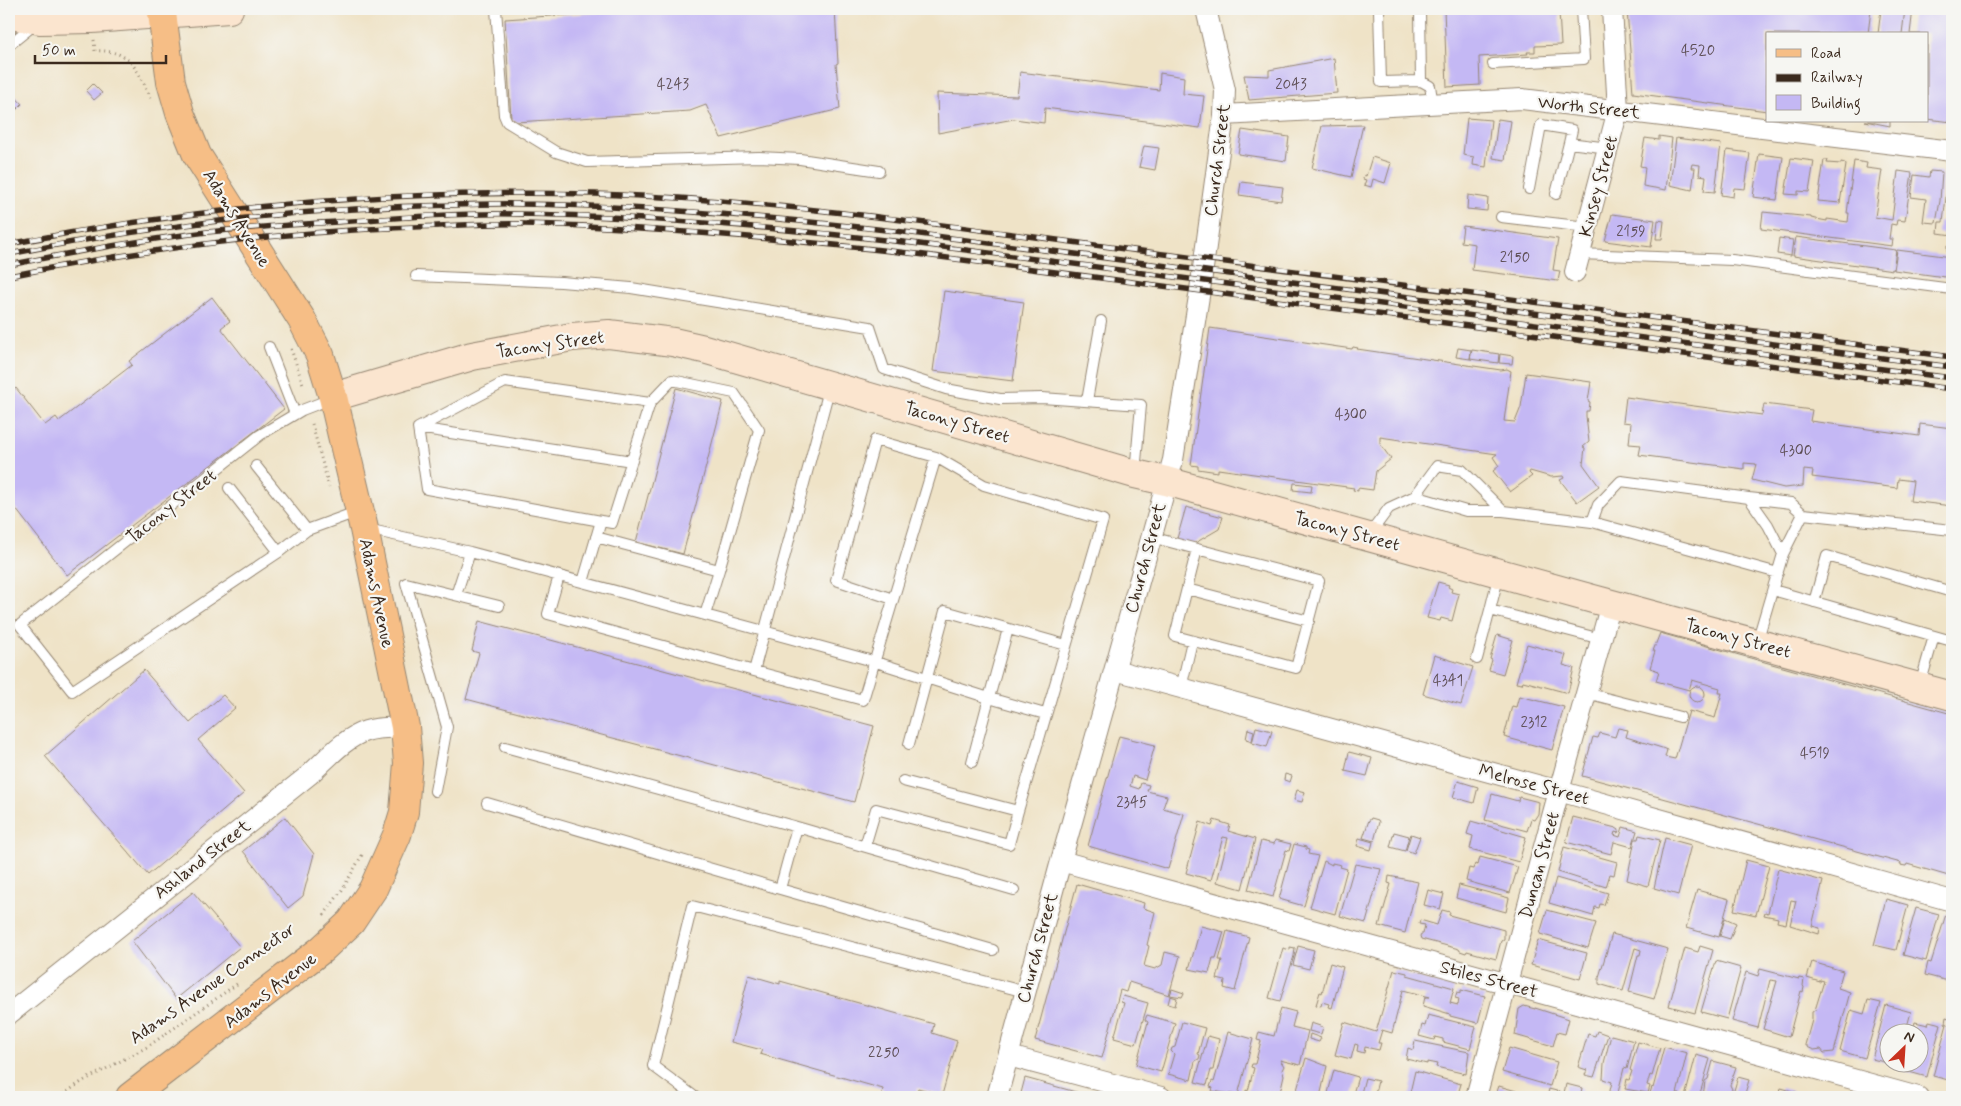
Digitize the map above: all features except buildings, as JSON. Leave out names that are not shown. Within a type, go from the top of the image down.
[{"type":"main road","points":[[9,15],[40,20],[92,19],[229,9]]},
{"type":"main road","name":"Adams Avenue","points":[[130,1097],[321,950],[350,922],[362,907],[388,860],[404,812],[408,763],[405,727],[362,520],[333,397],[320,355],[302,320],[198,155],[180,113],[171,82],[162,13]]},
{"type":"main road","name":"Tacony Street","points":[[333,397],[480,354],[572,337],[608,334],[665,340],[704,349],[1135,474],[1952,696]]},
{"type":"street","name":"Church Street","points":[[997,1097],[1173,460],[1200,290],[1224,116],[1225,90],[1206,9]]},
{"type":"street","name":"Kinsey Street","points":[[1578,263],[1618,110],[1612,9]]},
{"type":"street","name":"Worth Street","points":[[1224,116],[1522,100],[1952,151]]},
{"type":"street","name":"Duncan Street","points":[[1476,1097],[1558,791],[1611,604]]},
{"type":"street","name":"Melrose Street","points":[[1115,670],[1952,900]]},
{"type":"street","name":"Ashland Street","points":[[9,1014],[309,775],[350,739],[364,731],[405,727]]},
{"type":"street","name":"Stiles Street","points":[[1061,861],[1918,1097]]},
{"type":"street","points":[[1009,1056],[1161,1097]]},
{"type":"lane","points":[[496,9],[504,115],[507,122],[556,152],[586,162],[759,157],[800,159],[879,171]]},
{"type":"lane","points":[[1379,9],[1382,82],[1421,81],[1430,86],[1433,104]]},
{"type":"lane","points":[[1420,9],[1421,81]]},
{"type":"lane","points":[[1493,64],[1584,59],[1581,9]]},
{"type":"lane","points":[[9,45],[40,20]]},
{"type":"lane","points":[[1528,189],[1541,125],[1572,130],[1556,194]]},
{"type":"lane","points":[[1569,143],[1609,148]]},
{"type":"lane","points":[[1501,217],[1588,227]]},
{"type":"lane","points":[[1578,263],[1732,260],[1952,289]]},
{"type":"lane","points":[[416,276],[561,282],[631,288],[870,327],[884,369],[946,389],[1000,399],[1042,398],[1141,405],[1135,474]]},
{"type":"lane","points":[[1087,402],[1100,321]]},
{"type":"lane","points":[[269,347],[295,414]]},
{"type":"lane","points":[[418,428],[427,489],[612,523],[650,403],[672,380],[734,393],[759,430],[705,615]]},
{"type":"lane","points":[[418,428],[505,382],[650,403]]},
{"type":"lane","points":[[754,671],[830,386]]},
{"type":"lane","name":"Tacony Street","points":[[279,552],[72,691],[20,625],[260,435],[295,414],[333,397]]},
{"type":"lane","points":[[418,428],[632,461]]},
{"type":"lane","points":[[865,846],[876,809],[1008,844],[1103,520],[984,485],[936,457],[875,440],[836,580],[893,599]]},
{"type":"lane","points":[[559,576],[548,614],[863,700],[873,661],[936,457]]},
{"type":"lane","points":[[256,466],[306,530]]},
{"type":"lane","points":[[1368,537],[1389,508],[1415,496],[1437,466],[1462,470],[1503,511]]},
{"type":"lane","points":[[1592,522],[1598,505],[1621,481],[1791,503],[1802,514],[1952,530]]},
{"type":"lane","points":[[229,488],[279,552],[306,530],[362,520],[470,552],[873,661],[1045,714]]},
{"type":"lane","points":[[1415,496],[1466,511],[1503,511],[1592,522],[1778,573]]},
{"type":"lane","points":[[1749,498],[1768,525],[1783,554]]},
{"type":"lane","points":[[1757,643],[1783,554],[1802,514]]},
{"type":"lane","points":[[583,582],[601,521]]},
{"type":"lane","points":[[596,537],[719,570]]},
{"type":"lane","points":[[1151,537],[1198,549],[1319,581],[1296,668],[1175,636],[1198,549]]},
{"type":"lane","points":[[456,595],[470,552]]},
{"type":"lane","points":[[1814,602],[1827,556],[1952,592]]},
{"type":"lane","points":[[1478,659],[1499,573]]},
{"type":"lane","points":[[435,791],[447,727],[406,583],[499,606]]},
{"type":"lane","points":[[1187,589],[1309,621]]},
{"type":"lane","points":[[1772,590],[1952,641]]},
{"type":"lane","points":[[1490,610],[1602,639]]},
{"type":"lane","points":[[909,744],[945,611],[1066,645]]},
{"type":"lane","points":[[972,762],[1008,630]]},
{"type":"lane","points":[[1920,687],[1934,636]]},
{"type":"lane","points":[[1181,688],[1192,641]]},
{"type":"lane","points":[[1586,693],[1680,717]]},
{"type":"lane","points":[[505,747],[865,846],[1014,890]]},
{"type":"lane","points":[[903,781],[1018,811]]},
{"type":"lane","points":[[487,803],[993,950]]},
{"type":"lane","points":[[780,889],[797,827]]},
{"type":"lane","points":[[695,1097],[653,1066],[692,906],[1026,992]]},
{"type":"path","points":[[95,51],[110,50],[124,56],[136,68]]},
{"type":"path","name":"Adams Avenue Connector","points":[[320,919],[342,890],[366,847]]},
{"type":"path","name":"Adams Avenue Connector","points":[[59,1097],[83,1081],[147,1047],[245,979]]},
{"type":"railway","points":[[9,244],[154,219],[301,203],[448,194],[595,194],[668,197],[885,218],[1952,357]]},
{"type":"railway","points":[[9,254],[174,227],[285,214],[397,207],[504,204],[619,207],[814,222],[912,233],[1952,367]]},
{"type":"railway","points":[[9,265],[182,235],[298,224],[496,214],[616,217],[814,232],[912,243],[1952,378]]},
{"type":"railway","points":[[9,276],[59,266],[210,243],[363,229],[496,224],[623,228],[819,243],[917,254],[1952,389]]}]
